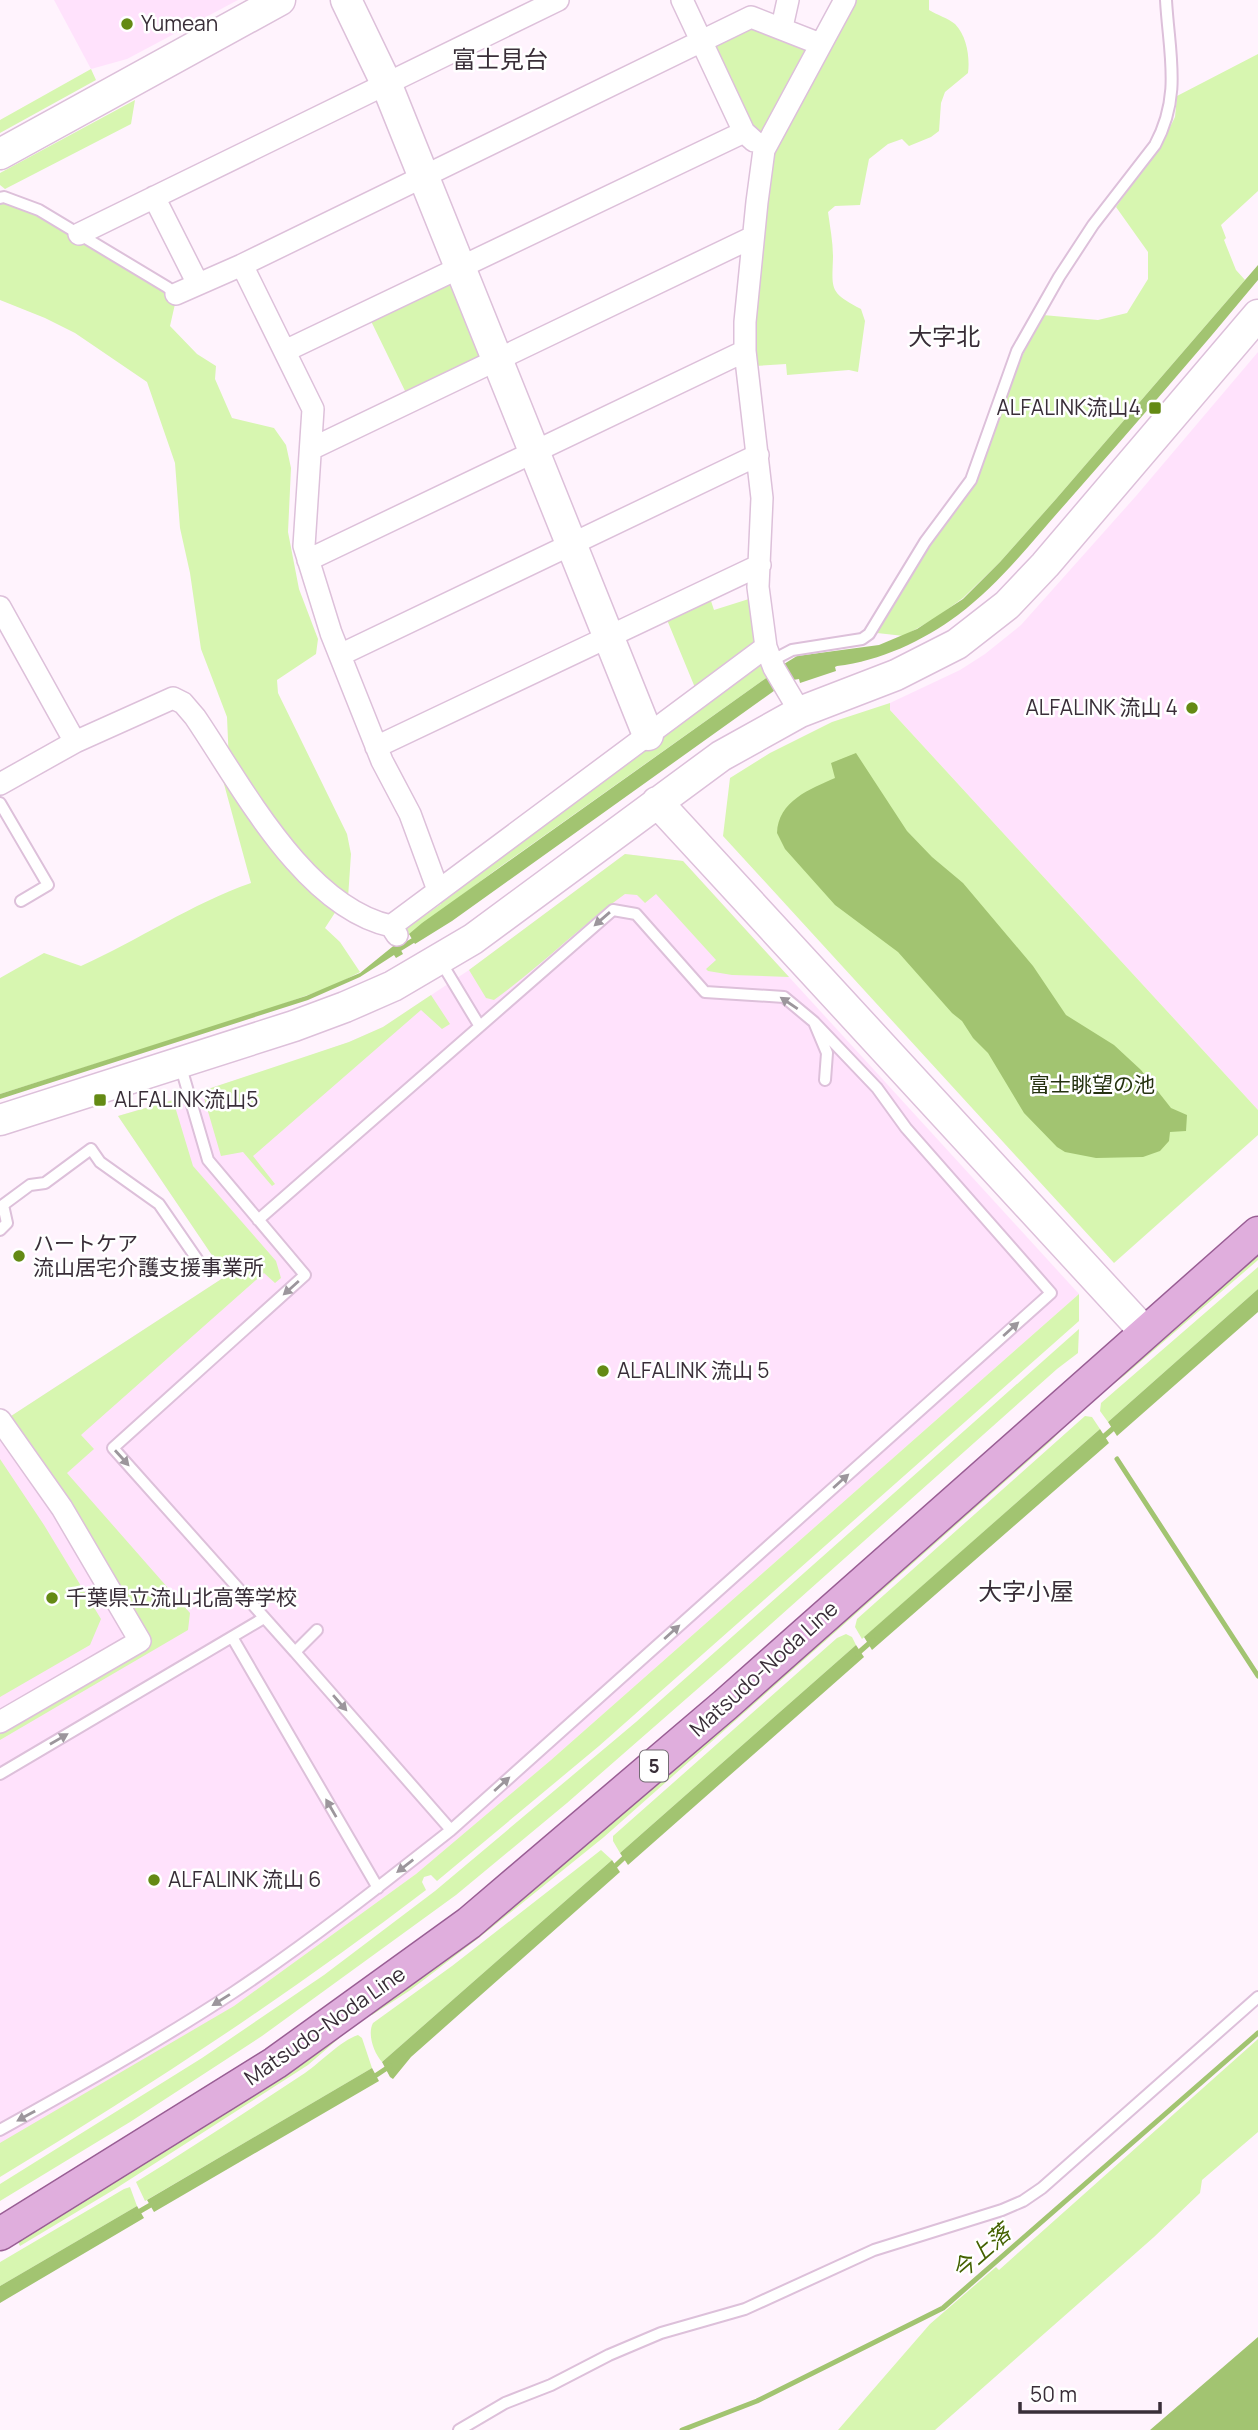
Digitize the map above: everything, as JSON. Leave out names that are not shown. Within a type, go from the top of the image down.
[{"type":"main road","name":"Matsudo-Noda Line","points":[[0,2234],[275,2063],[469,1923],[704,1723],[1258,1233]]},
{"type":"street","points":[[0,154],[280,0]]},
{"type":"street","points":[[346,0],[386,83],[648,735]]},
{"type":"street","points":[[79,234],[558,0]]},
{"type":"street","points":[[682,0],[744,132],[764,150]]},
{"type":"street","points":[[782,27],[788,0]]},
{"type":"street","points":[[800,712],[774,665],[758,587],[762,498],[744,351],[753,237],[764,150],[845,0]]},
{"type":"street","points":[[176,295],[751,17],[820,44]]},
{"type":"street","points":[[285,351],[744,132]]},
{"type":"street","points":[[154,197],[198,284]]},
{"type":"street","points":[[311,449],[753,237]]},
{"type":"street","points":[[242,265],[313,409],[304,546],[331,633],[376,747],[410,814],[438,890]]},
{"type":"street","points":[[0,1121],[345,1007],[393,986],[473,939],[720,756],[800,712],[939,654],[1007,605],[1045,565],[1258,316]]},
{"type":"street","points":[[309,560],[744,351]]},
{"type":"street","points":[[340,655],[758,455]]},
{"type":"street","points":[[376,747],[760,565]]},
{"type":"street","points":[[0,607],[75,742]]},
{"type":"street","points":[[0,783],[75,742],[173,698],[183,703],[284,847],[308,875],[343,905],[394,931],[438,890],[648,735],[774,665]]},
{"type":"street","points":[[657,802],[1145,1332]]},
{"type":"street","points":[[0,1420],[62,1508],[140,1641],[0,1722]]},
{"type":"lane","points":[[774,665],[792,650],[862,639],[869,634],[925,542],[971,480],[1017,351],[1025,336],[1093,225],[1163,131],[1170,111],[1172,90],[1166,0]]},
{"type":"lane","points":[[0,198],[4,197],[39,210],[176,295]]},
{"type":"lane","points":[[0,803],[48,886],[20,901]]},
{"type":"lane","points":[[0,2130],[112,2067],[233,1992],[344,1915],[452,1830],[1051,1293],[906,1128],[877,1088],[814,1022],[784,997],[705,992],[636,915],[613,910],[258,1220]]},
{"type":"lane","points":[[440,960],[480,1025]]},
{"type":"lane","points":[[814,1022],[827,1053],[825,1080]]},
{"type":"lane","points":[[179,1061],[208,1160],[306,1275],[113,1448],[452,1830]]},
{"type":"lane","points":[[0,1230],[7,1223],[1,1204],[30,1185],[45,1183],[91,1149],[100,1162],[159,1204],[199,1262]]},
{"type":"lane","points":[[0,1774],[264,1618]]},
{"type":"lane","points":[[295,1652],[317,1630]]},
{"type":"lane","points":[[232,1637],[378,1888]]},
{"type":"lane","points":[[459,2430],[505,2403],[551,2385],[609,2355],[662,2333],[745,2309],[874,2250],[928,2235],[1023,2201],[1053,2179],[1258,1997]]},
{"type":"shaded area","points":[[54,0],[238,0],[127,59],[91,69]]},
{"type":"shaded area","points":[[1258,265],[1258,280],[1235,308],[988,590],[958,615],[916,641],[885,655],[837,666],[836,671],[800,683],[799,679],[793,680],[784,664],[797,656],[879,645],[917,629],[963,599],[1056,499]]},
{"type":"shaded area","points":[[1258,352],[1258,1110],[890,710],[890,703],[960,670],[1021,625],[1136,496]]},
{"type":"shaded area","points":[[769,676],[778,688],[452,921],[415,944],[409,934],[422,923]]},
{"type":"shaded area","points":[[856,753],[907,831],[963,883],[1033,966],[1066,1015],[1114,1045],[1141,1070],[1171,1108],[1187,1115],[1186,1131],[1170,1132],[1169,1141],[1160,1151],[1143,1157],[1096,1158],[1065,1152],[1057,1147],[1024,1113],[988,1053],[973,1038],[962,1021],[898,952],[835,905],[785,849],[777,833],[783,812],[797,798],[835,778],[831,763]]},
{"type":"shaded area","points":[[625,854],[683,861],[1079,1294],[551,1760],[416,1874],[234,2006],[0,2154],[0,1733],[151,1645],[99,1550],[8,1418],[226,1276],[118,1116],[272,1069],[383,1027],[469,970]]},
{"type":"shaded area","points":[[397,943],[403,954],[396,958],[394,955],[360,977],[308,1000],[0,1099],[0,1094],[306,996],[360,973]]},
{"type":"shaded area","points":[[1258,1289],[1258,1312],[1117,1436],[1108,1422]]},
{"type":"shaded area","points":[[1100,1429],[1109,1443],[872,1650],[864,1637]]},
{"type":"shaded area","name":"千葉県立流山北高等学校","points":[[0,1437],[48,1503],[123,1632],[122,1643],[0,1714]]},
{"type":"shaded area","points":[[856,1645],[864,1657],[628,1865],[620,1853]]},
{"type":"shaded area","points":[[612,1860],[620,1872],[411,2057],[393,2079],[390,2077],[382,2062]]},
{"type":"shaded area","points":[[372,2068],[379,2081],[154,2212],[147,2200]]},
{"type":"shaded area","points":[[137,2206],[144,2218],[0,2303],[0,2286]]},
{"type":"shaded area","points":[[1258,2337],[1258,2430],[1150,2430]]},
{"type":"green space","points":[[852,0],[929,0],[929,10],[952,22],[959,29],[968,54],[968,73],[945,92],[941,103],[939,131],[909,146],[902,139],[888,144],[869,159],[860,205],[835,206],[828,212],[835,289],[843,298],[861,309],[865,321],[858,372],[849,370],[787,375],[786,364],[755,366],[755,319],[769,168],[774,150]]},
{"type":"green space","points":[[748,26],[807,50],[766,132],[752,130],[715,48],[718,40]]},
{"type":"green space","points":[[1258,54],[1258,191],[1221,225],[1236,270],[1245,280],[1056,499],[1000,562],[963,598],[904,636],[877,633],[896,593],[969,491],[981,469],[1019,362],[1043,315],[1098,320],[1127,313],[1148,279],[1148,252],[1116,207],[1164,139],[1175,117],[1177,96]]},
{"type":"green space","points":[[91,69],[96,80],[0,133],[0,120]]},
{"type":"green space","points":[[135,100],[131,124],[5,189],[0,185],[0,173]]},
{"type":"green space","points":[[0,201],[42,216],[163,289],[178,302],[175,304],[170,326],[197,354],[216,366],[215,379],[232,418],[274,428],[286,445],[291,468],[288,532],[299,589],[318,639],[316,654],[277,680],[278,693],[347,834],[351,854],[348,898],[306,863],[229,763],[227,717],[201,649],[190,573],[180,528],[175,463],[147,382],[75,333],[0,300]]},
{"type":"green space","points":[[448,283],[454,285],[480,350],[478,358],[406,393],[370,319]]},
{"type":"green space","points":[[709,595],[714,610],[752,598],[755,640],[753,646],[696,690],[665,615]]},
{"type":"green space","points":[[755,666],[762,666],[769,676],[407,936],[403,931],[441,904],[440,901]]},
{"type":"green space","name":"富士眺望の池","points":[[890,703],[890,710],[1258,1110],[1258,1135],[1114,1263],[723,836],[730,778],[770,753],[832,722]]},
{"type":"green space","points":[[218,762],[338,908],[325,928],[340,942],[360,972],[333,986],[269,1009],[0,1094],[0,978],[44,953],[81,966],[207,901],[251,883]]},
{"type":"green space","points":[[625,854],[683,861],[789,977],[732,975],[708,971],[706,969],[716,960],[656,894],[645,903],[637,895],[625,894],[494,1000],[486,998],[469,970]]},
{"type":"green space","points":[[431,995],[450,1024],[442,1029],[421,1010],[253,1156],[275,1184],[272,1186],[243,1152],[221,1156],[202,1091],[349,1042],[383,1027]]},
{"type":"green space","points":[[173,1100],[193,1166],[276,1261],[281,1278],[275,1283],[264,1273],[81,1435],[94,1449],[67,1473],[190,1613],[188,1630],[0,1740],[0,1733],[151,1645],[99,1550],[8,1418],[226,1276],[118,1116]]},
{"type":"green space","points":[[1258,1251],[1258,1260],[1124,1376],[1097,1396]]},
{"type":"green space","points":[[1258,1267],[1258,1289],[1108,1422],[1100,1411],[1101,1403]]},
{"type":"green space","points":[[1079,1294],[1079,1321],[599,1746],[437,1881],[431,1875],[424,1877],[422,1882],[426,1890],[323,1966],[164,2075],[0,2177],[0,2143],[234,2006],[416,1874],[551,1760]]},
{"type":"green space","points":[[1079,1329],[1078,1353],[567,1803],[456,1895],[262,2036],[130,2122],[0,2201],[0,2184],[202,2058],[324,1975],[435,1891],[636,1722]]},
{"type":"green space","points":[[1080,1411],[1051,1441],[604,1837],[409,1991],[370,2014]]},
{"type":"green space","points":[[1085,1416],[1092,1417],[1100,1429],[862,1639],[855,1627],[857,1619]]},
{"type":"green space","name":"千葉県立流山北高等学校","points":[[0,1459],[101,1619],[90,1645],[0,1697]]},
{"type":"green space","points":[[846,1634],[852,1637],[856,1645],[620,1853],[613,1836],[837,1638]]},
{"type":"green space","points":[[601,1850],[612,1860],[382,2062],[372,2043],[373,2023],[452,1966]]},
{"type":"green space","points":[[352,2027],[308,2065],[115,2189],[20,2246],[17,2240],[138,2168]]},
{"type":"green space","points":[[358,2035],[362,2038],[372,2068],[145,2201],[136,2182],[305,2073]]},
{"type":"green space","points":[[1258,2039],[1258,2132],[1202,2180],[1200,2193],[1154,2237],[935,2430],[838,2430],[930,2324],[996,2267],[999,2270]]},
{"type":"green space","points":[[130,2187],[137,2206],[0,2286],[0,2262]]},
{"type":"waterway","points":[[396,951],[417,938]]},
{"type":"waterway","points":[[1101,1439],[1117,1425]]},
{"type":"waterway","points":[[1117,1459],[1258,1676]]},
{"type":"waterway","points":[[857,1654],[873,1640]]},
{"type":"waterway","points":[[612,1869],[628,1854]]},
{"type":"waterway","name":"今上落","points":[[682,2430],[757,2401],[943,2308],[1258,2033]]},
{"type":"waterway","points":[[372,2078],[390,2066]]},
{"type":"waterway","points":[[135,2214],[154,2203]]},
{"type":"place","name":"Yumean","points":[[127,24]]},
{"type":"place","name":"ALFALINK流山4","points":[[1155,408]]},
{"type":"place","name":"ALFALINK 流山 4","points":[[1192,708]]},
{"type":"place","name":"ALFALINK流山5","points":[[100,1100]]},
{"type":"place","name":"ハートケア 流山居宅介護支援事業所","points":[[19,1256]]},
{"type":"place","name":"ALFALINK 流山 5","points":[[603,1371]]},
{"type":"place","name":"千葉県立流山北高等学校","points":[[52,1598]]},
{"type":"place","name":"ALFALINK 流山 6","points":[[154,1880]]},
{"type":"district","name":"富士見台","points":[[500,60]]},
{"type":"district","name":"大字北","points":[[944,337]]},
{"type":"district","name":"大字小屋","points":[[1026,1592]]}]
